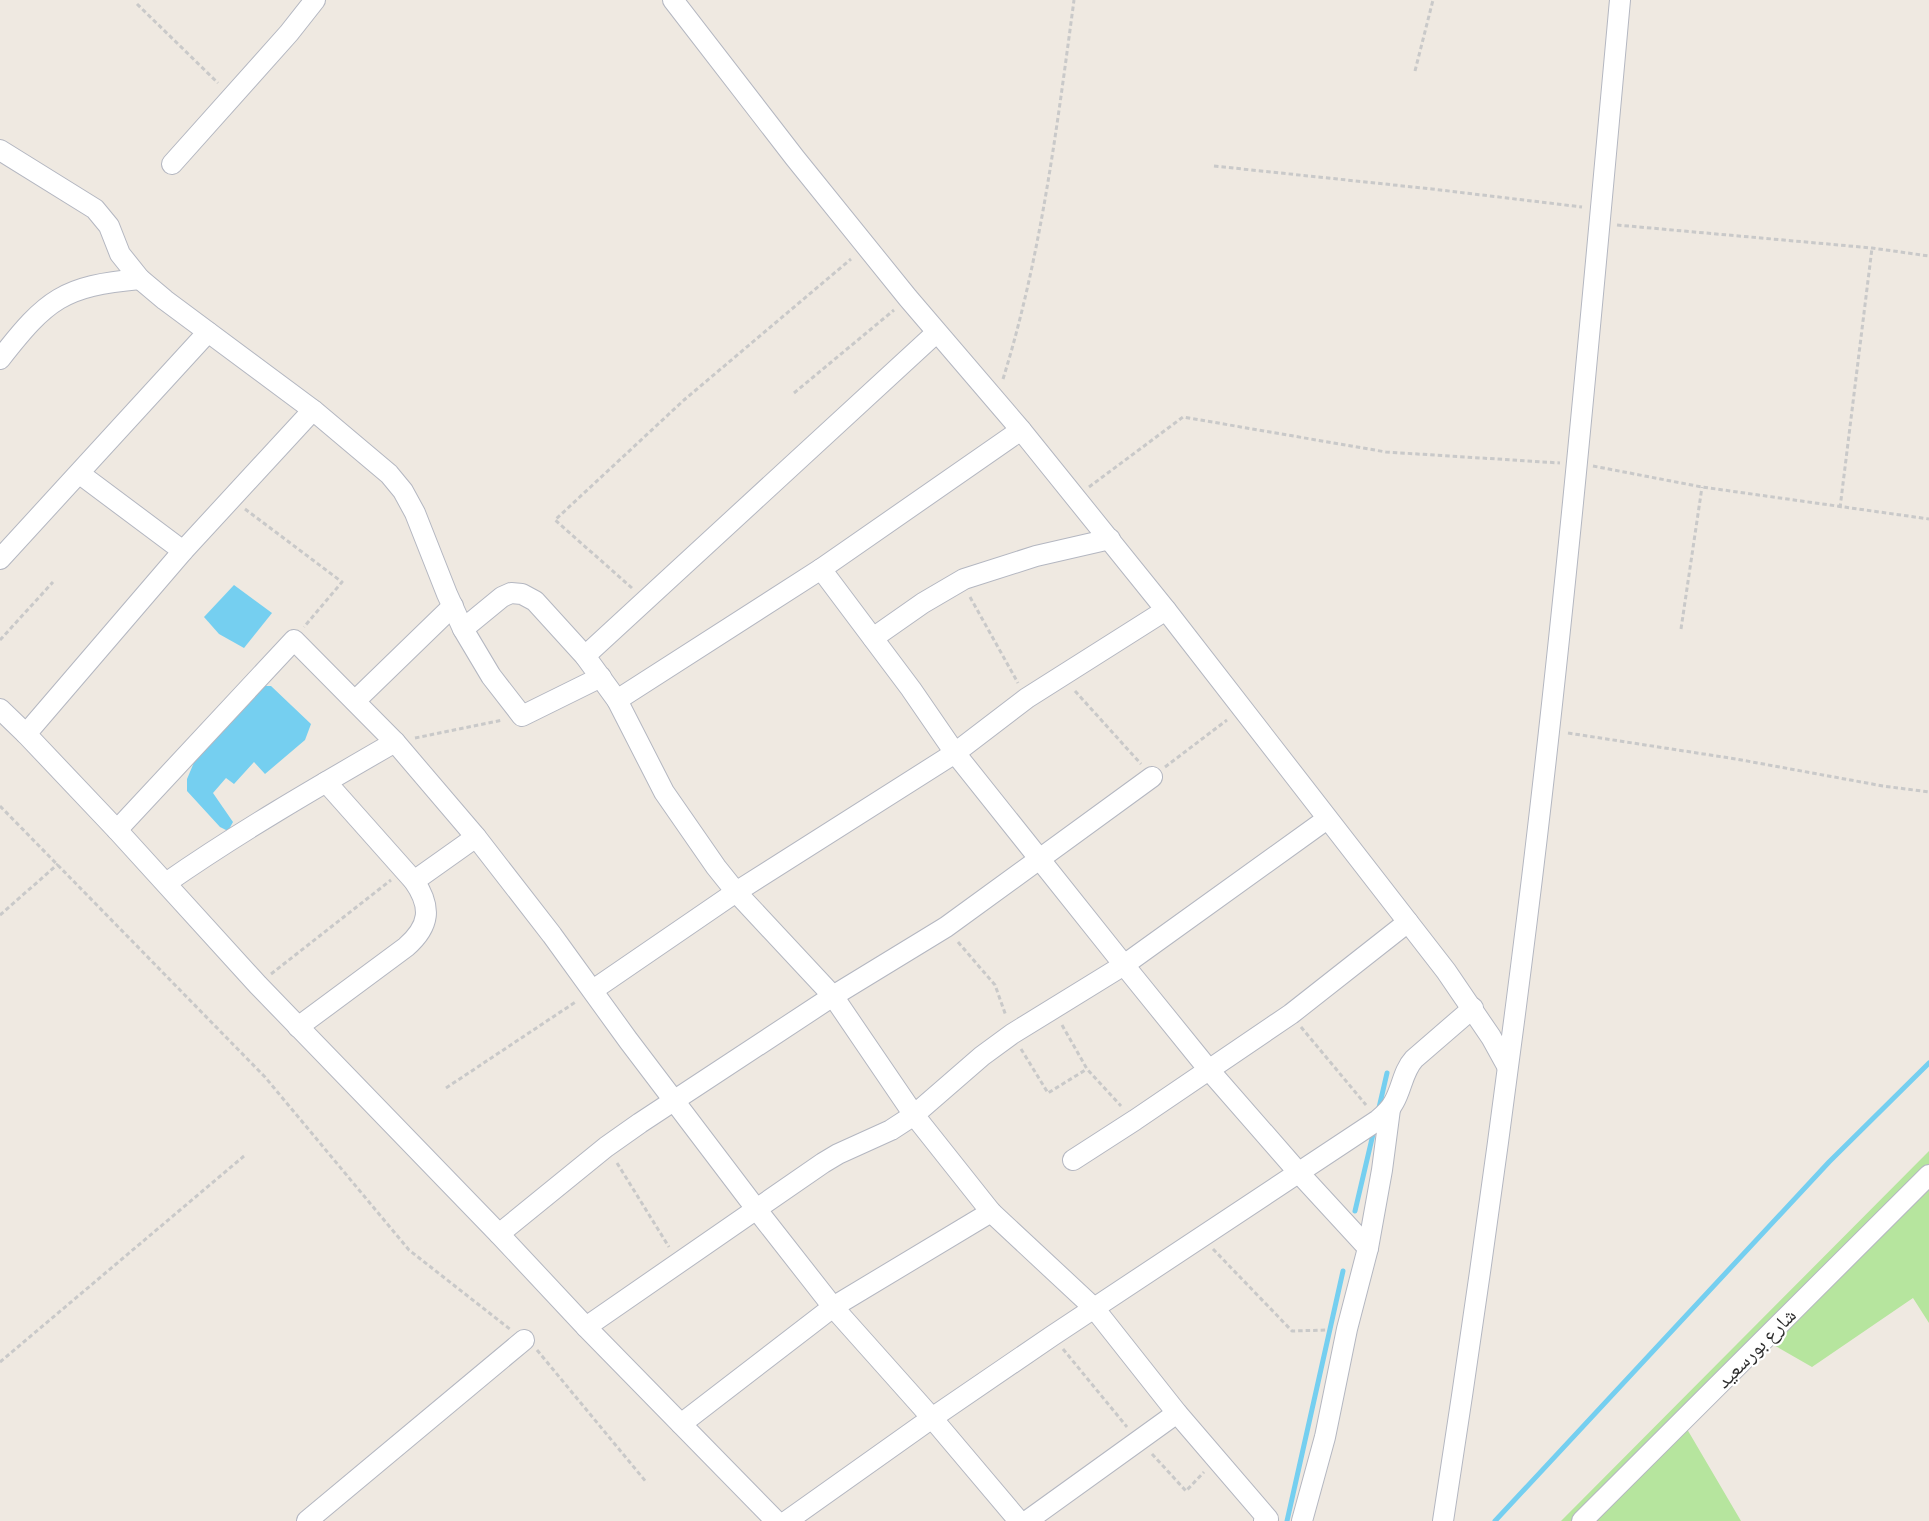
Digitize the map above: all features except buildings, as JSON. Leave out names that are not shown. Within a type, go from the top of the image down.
[{"type":"street","points":[[172,165],[315,0]]},
{"type":"street","points":[[673,0],[788,149],[936,333],[1021,430],[1166,610],[1473,1008],[1507,1066]]},
{"type":"street","points":[[1443,1521],[1480,1275],[1527,917],[1582,465],[1600,217],[1620,0]]},
{"type":"street","points":[[0,150],[95,209],[109,226],[120,254],[140,279],[313,410],[382,467],[403,491],[416,513],[463,628],[491,676],[522,716],[601,677]]},
{"type":"street","points":[[0,359],[25,328],[55,300],[83,287],[140,279]]},
{"type":"street","points":[[0,559],[208,332]]},
{"type":"street","points":[[585,656],[936,333]]},
{"type":"street","points":[[26,734],[183,551],[313,410]]},
{"type":"street","points":[[617,700],[821,569],[1021,430]]},
{"type":"street","points":[[80,474],[183,551]]},
{"type":"street","points":[[873,638],[923,603],[964,579],[1025,560],[1110,540]]},
{"type":"street","points":[[821,569],[955,753],[1124,965],[1209,1070],[1368,1248]]},
{"type":"street","points":[[463,628],[502,597],[522,594],[535,601],[585,656],[617,700],[664,792],[698,843],[736,892],[833,996],[914,1114],[991,1212],[1094,1308],[1177,1413],[1268,1519],[1264,1521]]},
{"type":"street","points":[[355,701],[453,606]]},
{"type":"street","points":[[593,990],[736,892],[955,753],[1027,698],[1166,610]]},
{"type":"street","points":[[117,830],[294,640],[395,742],[476,837],[757,1210],[833,1307],[932,1418],[1019,1521]]},
{"type":"street","points":[[0,710],[26,734],[117,830],[298,1027],[500,1234],[586,1327],[777,1521]]},
{"type":"street","points":[[166,883],[216,848],[395,742]]},
{"type":"street","points":[[500,1234],[606,1147],[674,1099],[833,996],[946,927],[1152,777]]},
{"type":"street","points":[[298,1027],[386,964],[418,937],[425,921],[426,907],[423,895],[326,782]]},
{"type":"street","points":[[586,1327],[823,1163],[891,1130],[1012,1034],[1124,965],[1327,819]]},
{"type":"street","points":[[409,876],[476,837]]},
{"type":"street","points":[[1073,1160],[1291,1014],[1408,922]]},
{"type":"street","points":[[787,1521],[1052,1336],[1384,1115],[1398,1095],[1408,1066],[1473,1008]]},
{"type":"street","points":[[1302,1521],[1325,1437],[1347,1329],[1368,1248],[1382,1170],[1384,1115]]},
{"type":"street","name":"شارع بورسعيد","points":[[1582,1521],[1929,1175]]},
{"type":"street","points":[[681,1424],[833,1307],[991,1212]]},
{"type":"street","points":[[307,1521],[524,1340]]},
{"type":"street","points":[[1027,1521],[1177,1413]]},
{"type":"path","points":[[996,401],[1014,345],[1037,241],[1064,77],[1074,0]]},
{"type":"path","points":[[1415,70],[1434,0]]},
{"type":"path","points":[[137,4],[232,97]]},
{"type":"path","points":[[1214,166],[1432,189],[1600,217],[1929,256]]},
{"type":"path","points":[[645,599],[555,520],[684,400],[866,246]]},
{"type":"path","points":[[1840,508],[1872,248]]},
{"type":"path","points":[[794,393],[908,298]]},
{"type":"path","points":[[1076,498],[1183,417],[1386,452],[1582,465],[1702,487],[1929,519]]},
{"type":"path","points":[[1682,629],[1702,487]]},
{"type":"path","points":[[232,499],[342,582],[294,640]]},
{"type":"path","points":[[964,579],[973,605],[1027,698]]},
{"type":"path","points":[[0,640],[53,582]]},
{"type":"path","points":[[1061,676],[1152,777],[1242,708]]},
{"type":"path","points":[[395,742],[522,716]]},
{"type":"path","points":[[1548,730],[1929,792]]},
{"type":"path","points":[[0,806],[265,1077],[409,1250],[537,1350],[647,1483]]},
{"type":"path","points":[[0,915],[58,864]]},
{"type":"path","points":[[258,985],[409,876]]},
{"type":"path","points":[[946,927],[995,985],[1012,1034],[1047,1093],[1087,1069]]},
{"type":"path","points":[[446,1088],[593,990]]},
{"type":"path","points":[[1052,1009],[1087,1069],[1135,1120]]},
{"type":"path","points":[[1291,1014],[1384,1115]]},
{"type":"path","points":[[606,1147],[679,1264]]},
{"type":"path","points":[[0,1362],[244,1156]]},
{"type":"path","points":[[1202,1238],[1292,1331],[1347,1329]]},
{"type":"path","points":[[1052,1336],[1138,1440],[1186,1491],[1216,1459]]},
{"type":"green space","points":[[1929,1151],[1929,1323],[1913,1298],[1812,1367],[1772,1344],[1687,1429],[1741,1521],[1561,1521]]},
{"type":"water","points":[[234,585],[272,613],[244,648],[219,634],[204,617]]},
{"type":"water","points":[[256,686],[271,686],[311,724],[305,740],[265,774],[254,762],[234,784],[226,778],[213,793],[233,822],[228,831],[220,827],[187,791],[187,779],[195,760]]},
{"type":"waterway","points":[[1495,1521],[1829,1162],[1929,1063]]},
{"type":"waterway","points":[[1378,1112],[1387,1073]]},
{"type":"waterway","points":[[1355,1211],[1374,1130]]},
{"type":"waterway","points":[[1287,1521],[1343,1271]]}]
